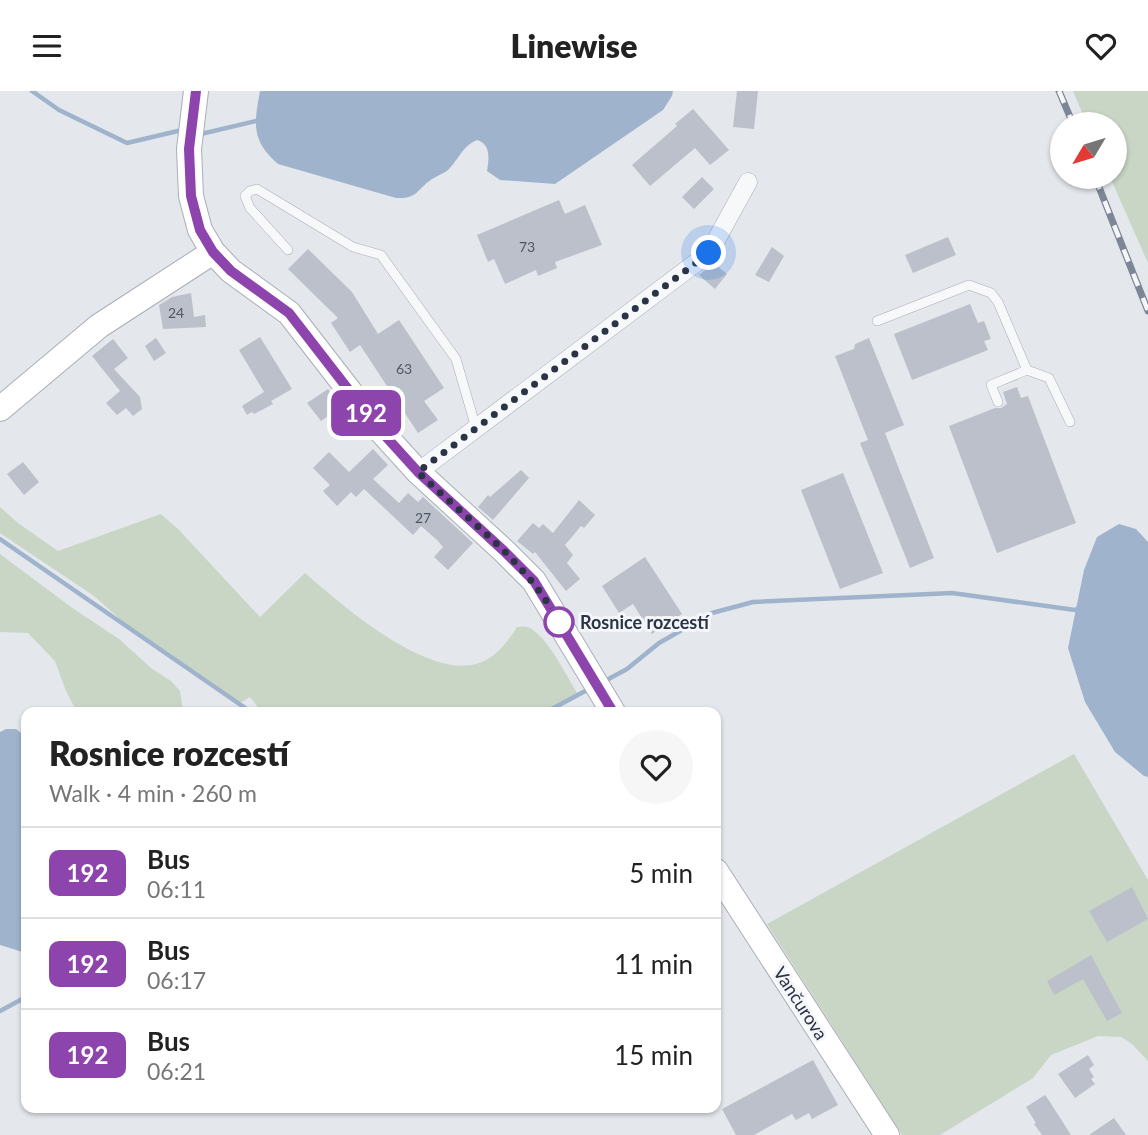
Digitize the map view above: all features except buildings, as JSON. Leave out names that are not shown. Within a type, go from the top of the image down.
[{"type":"street","points":[[196,91],[189,149],[191,196],[200,230],[213,252],[231,271],[289,313],[379,429],[418,472],[534,581],[610,707]]},
{"type":"street","points":[[418,472],[709,253],[748,182]]},
{"type":"street","points":[[0,409],[99,326],[213,252]]},
{"type":"street","name":"Vančurova","points":[[721,879],[887,1135]]},
{"type":"lane","points":[[288,250],[250,208],[245,196],[250,191],[257,190],[352,247],[381,255],[456,359],[476,428]]},
{"type":"lane","points":[[877,321],[968,285],[978,287],[991,293],[998,302],[1027,370]]},
{"type":"lane","points":[[998,402],[991,385],[1027,370],[1049,377],[1070,422]]},
{"type":"green space","points":[[1073,91],[1148,91],[1148,263],[1115,189],[1127,189],[1127,112],[1082,112]]},
{"type":"green space","points":[[0,507],[58,551],[161,514],[260,617],[305,573],[365,622],[391,639],[417,654],[443,663],[467,665],[488,659],[501,649],[517,627],[523,626],[533,630],[546,643],[579,696],[560,707],[258,707],[250,697],[240,703],[129,627],[94,596],[0,533]]},
{"type":"green space","points":[[0,554],[119,639],[151,668],[171,681],[180,691],[183,707],[74,707],[55,661],[28,633],[0,632]]},
{"type":"green space","points":[[1074,754],[1148,880],[1148,1061],[1121,1037],[1098,1036],[1051,1055],[1033,1078],[940,1135],[902,1135],[767,924]]},
{"type":"water","points":[[260,91],[673,91],[663,110],[555,184],[500,180],[487,171],[487,148],[477,140],[468,146],[447,171],[432,179],[413,195],[396,198],[278,164],[263,147],[257,131],[256,113]]},
{"type":"water","points":[[1119,524],[1136,529],[1148,542],[1148,777],[1115,752],[1085,702],[1068,648],[1084,570],[1097,537]]},
{"type":"water","points":[[16,729],[21,733],[21,951],[0,945],[0,732]]},
{"type":"waterway","points":[[32,91],[59,110],[127,143],[182,130]]},
{"type":"waterway","points":[[201,134],[260,120]]},
{"type":"waterway","points":[[0,539],[244,707]]},
{"type":"waterway","points":[[603,682],[627,669],[659,643],[712,613],[753,602],[952,593],[1077,609]]},
{"type":"waterway","points":[[555,707],[589,689]]},
{"type":"waterway","points":[[0,1011],[21,1000]]},
{"type":"railway","points":[[1059,91],[1068,112]]},
{"type":"railway","points":[[1100,189],[1148,311]]},
{"type":"bus line","name":"192","points":[[196,91],[189,149],[191,196],[200,230],[213,252],[231,271],[289,313],[344,386],[418,472],[534,581],[610,707]]},
{"type":"place","name":"Rosnice rozcestí","points":[[559,622]]},
{"type":"route","points":[[559,622],[543,593],[520,566],[418,472],[611,324],[709,253]]}]
